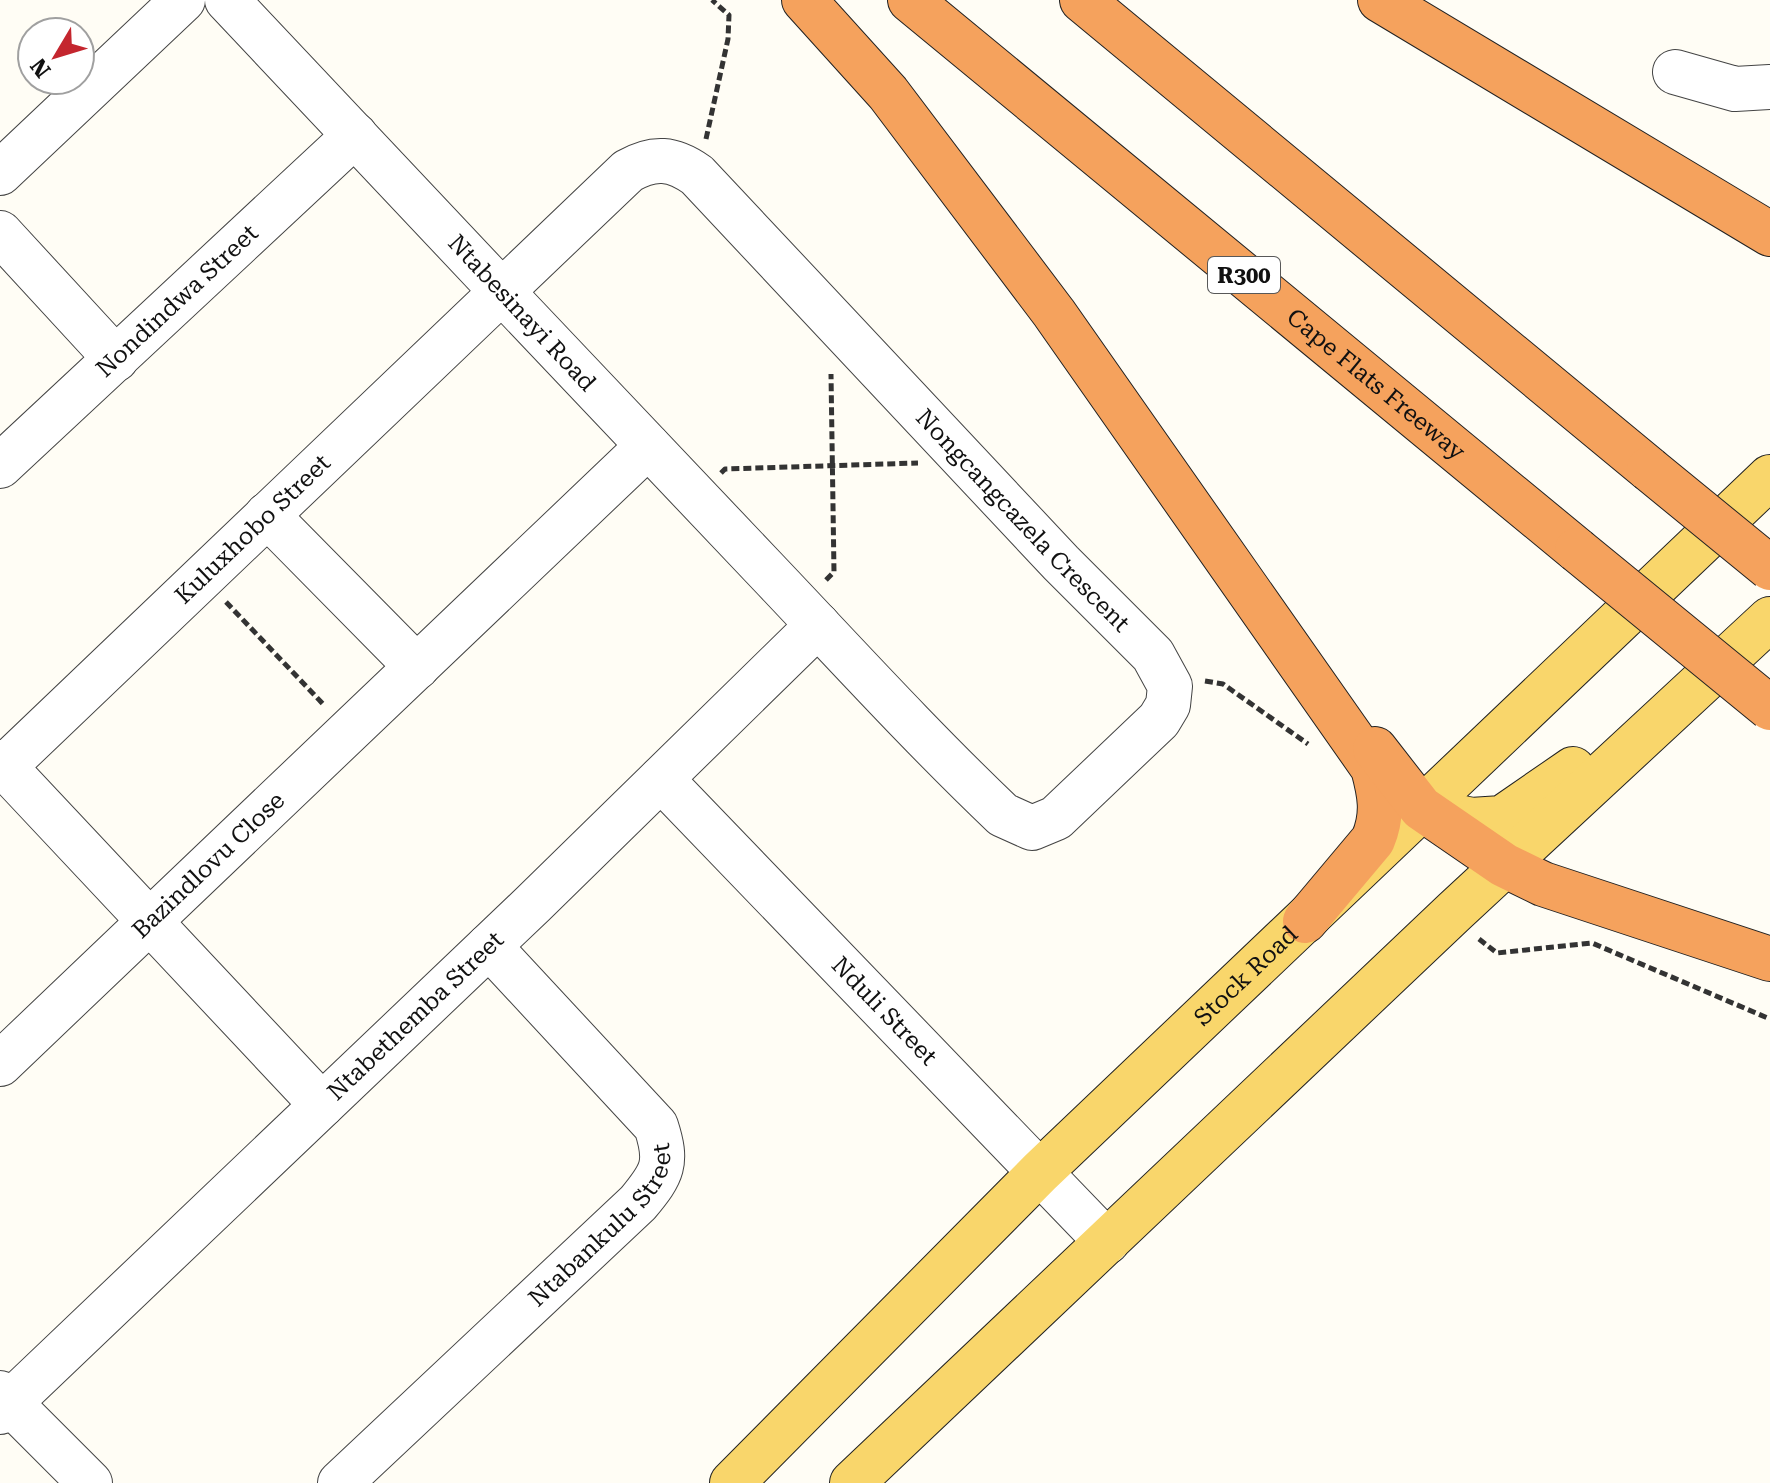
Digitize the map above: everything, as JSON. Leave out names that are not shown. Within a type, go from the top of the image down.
[{"type":"highway","points":[[804,0],[888,93],[1421,808],[1504,865],[1543,884],[1770,959]]},
{"type":"highway","name":"Cape Flats Freeway","points":[[910,0],[1770,708]]},
{"type":"highway","points":[[1082,0],[1770,568]]},
{"type":"highway","points":[[1380,0],[1770,234]]},
{"type":"highway","points":[[1054,313],[1373,768],[1380,793],[1380,824],[1373,840],[1305,921]]},
{"type":"main road","name":"Stock Road","points":[[732,1483],[1040,1172],[1770,477]]},
{"type":"main road","points":[[1421,808],[1471,820],[1502,818],[1562,779],[1740,616],[1770,595]]},
{"type":"main road","points":[[852,1483],[1504,865],[1770,619]]},
{"type":"street","points":[[0,173],[183,0]]},
{"type":"street","name":"Ntabesinayi Road","points":[[227,0],[809,616]]},
{"type":"street","points":[[1675,72],[1716,85],[1766,93]]},
{"type":"street","name":"Nondindwa Street","points":[[0,466],[355,135]]},
{"type":"street","name":"Nongcangcazela Crescent","points":[[502,291],[628,171],[645,161],[663,159],[680,162],[697,175],[953,448],[1153,655],[1170,686]]},
{"type":"street","points":[[0,233],[116,359]]},
{"type":"street","name":"Kuluxhobo Street","points":[[2,764],[502,291]]},
{"type":"street","name":"Bazindlovu Close","points":[[0,1064],[648,446]]},
{"type":"street","points":[[267,515],[417,667]]},
{"type":"street","points":[[809,616],[1003,815],[1032,828],[1056,818],[1159,720],[1168,705],[1170,686]]},
{"type":"street","name":"Ntabethemba Street","points":[[3,1403],[322,1105],[661,779],[809,616]]},
{"type":"street","points":[[2,764],[322,1105]]},
{"type":"street","name":"Nduli Street","points":[[661,779],[927,1059],[1107,1242]]},
{"type":"street","name":"Ntabankulu Street","points":[[340,1483],[638,1203],[659,1178],[665,1152],[656,1126],[489,946]]},
{"type":"street","points":[[3,1403],[90,1483]]},
{"type":"path","points":[[697,175],[728,39],[729,15],[712,0]]},
{"type":"path","points":[[809,616],[834,572],[831,374],[858,346]]},
{"type":"path","points":[[695,497],[725,469],[935,463],[953,448]]},
{"type":"path","points":[[203,577],[349,732]]},
{"type":"path","points":[[1170,686],[1189,679],[1223,684],[1318,751]]},
{"type":"path","points":[[1479,939],[1497,953],[1592,943],[1770,1019]]}]
